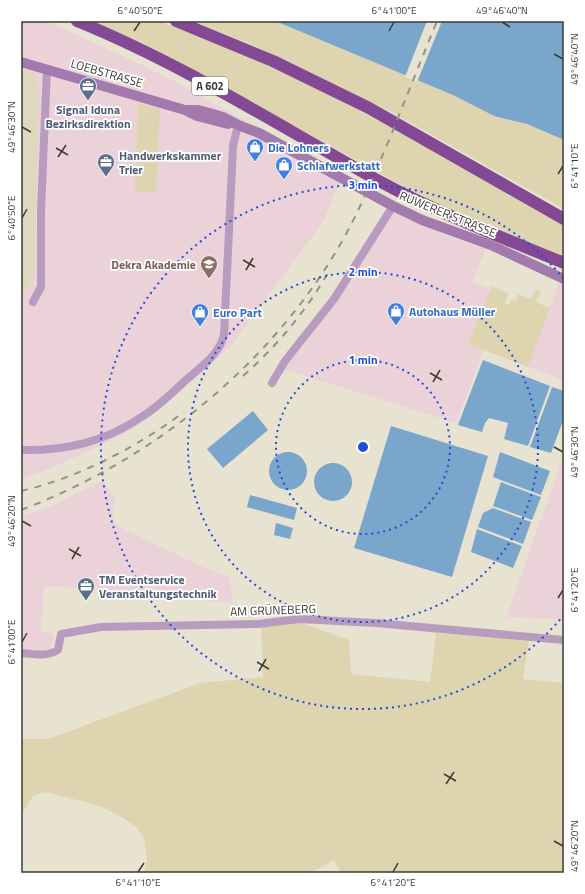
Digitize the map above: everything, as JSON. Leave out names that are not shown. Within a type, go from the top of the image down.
[{"type":"highway","name":"A 602","points":[[78,21],[133,45],[170,64],[380,181],[433,208],[564,263]]},
{"type":"highway","points":[[176,21],[273,61],[369,108],[564,219]]},
{"type":"main road","name":"LOEBSTRASSE","points":[[21,62],[185,110],[197,116],[214,121],[238,125]]},
{"type":"main road","name":"RUWERER STRASSE","points":[[238,125],[259,133],[393,206],[422,220],[491,246],[564,279]]},
{"type":"street","points":[[33,302],[41,287],[41,211],[45,82],[47,69]]},
{"type":"street","points":[[21,450],[50,450],[75,446],[105,436],[126,426],[150,411],[209,360],[216,352],[224,335],[233,146],[238,125]]},
{"type":"street","points":[[272,382],[285,361],[334,299],[393,206]]},
{"type":"street","name":"AM GRÜNEBERG","points":[[21,653],[46,655],[58,650],[61,634],[102,627],[258,624],[300,619],[376,623],[564,640]]},
{"type":"shaded area","points":[[21,21],[41,21],[58,26],[161,74],[343,174],[323,222],[231,346],[144,421],[121,436],[49,469],[21,479],[21,294],[35,278],[37,215],[33,73],[21,68]]},
{"type":"shaded area","points":[[93,21],[158,21],[229,47],[293,76],[413,139],[564,225],[564,258],[484,224],[405,187],[143,43]]},
{"type":"shaded area","points":[[188,21],[275,21],[453,95],[494,116],[527,124],[564,140],[564,209],[389,111],[243,41]]},
{"type":"shaded area","points":[[21,68],[33,73],[39,87],[35,278],[21,294]]},
{"type":"shaded area","points":[[138,103],[160,109],[156,192],[135,191]]},
{"type":"shaded area","name":"Autohaus Müller","points":[[393,212],[455,239],[486,249],[472,282],[491,289],[468,344],[484,350],[456,423],[283,369],[303,346]]},
{"type":"shaded area","points":[[560,280],[564,282],[564,380],[528,367]]},
{"type":"shaded area","points":[[492,286],[509,294],[505,303],[509,305],[512,299],[516,301],[518,294],[531,299],[536,289],[541,291],[536,302],[550,308],[528,367],[468,344]]},
{"type":"shaded area","points":[[564,455],[564,620],[506,617]]},
{"type":"shaded area","points":[[103,480],[115,501],[113,513],[114,522],[125,530],[230,578],[232,603],[130,592],[44,586],[41,631],[54,634],[50,652],[21,650],[21,517],[54,505]]},
{"type":"shaded area","points":[[299,622],[349,640],[351,674],[430,682],[436,633],[529,641],[523,679],[564,683],[564,873],[341,873],[334,860],[311,873],[144,873],[147,859],[144,838],[136,827],[102,807],[44,792],[33,796],[21,815],[21,739],[48,739],[200,683],[263,677],[261,627]]},
{"type":"water","points":[[275,21],[564,21],[564,140],[527,124],[494,116],[453,95]]},
{"type":"water","points":[[483,360],[550,386],[528,446],[504,439],[508,423],[489,418],[485,423],[482,432],[458,425]]},
{"type":"water","points":[[552,387],[564,391],[564,418],[551,453],[530,447]]},
{"type":"water","points":[[253,411],[268,430],[223,468],[207,449]]},
{"type":"water","points":[[391,426],[488,456],[452,577],[354,548]]},
{"type":"water","points":[[284,452],[292,452],[304,461],[307,471],[304,481],[298,487],[292,490],[284,490],[272,481],[269,475],[269,467],[278,455]]},
{"type":"water","points":[[500,452],[550,471],[541,495],[493,477]]},
{"type":"water","points":[[329,463],[337,463],[344,466],[349,471],[352,482],[349,493],[344,498],[337,501],[329,501],[322,498],[317,493],[314,486],[314,478],[317,471],[322,466]]},
{"type":"water","points":[[501,482],[541,497],[532,520],[493,506]]},
{"type":"water","points":[[250,495],[297,508],[294,520],[247,507]]},
{"type":"water","points":[[493,508],[531,522],[523,544],[478,527],[483,513]]},
{"type":"water","points":[[276,523],[293,528],[290,539],[274,535]]},
{"type":"water","points":[[477,529],[522,546],[513,568],[471,552]]},
{"type":"pier","points":[[427,21],[442,21],[417,82],[405,77]]},
{"type":"railway","points":[[21,510],[71,489],[118,463],[164,434],[207,401],[247,365],[284,325],[316,282],[352,224],[392,133],[437,21]]},
{"type":"railway","points":[[243,376],[279,341],[290,328],[328,273]]},
{"type":"railway","points":[[21,491],[64,478],[106,460],[147,437],[184,412]]},
{"type":"place","name":"Signal Iduna Bezirksdirektion","points":[[88,101]]},
{"type":"place","name":"Die Lohners","points":[[255,162]]},
{"type":"place","name":"Handwerkskammer Trier","points":[[106,177]]},
{"type":"place","name":"Schlafwerkstatt","points":[[284,180]]},
{"type":"place","name":"Dekra Akademie","points":[[209,279]]},
{"type":"place","name":"Autohaus Müller","points":[[396,326]]},
{"type":"place","name":"Euro Part","points":[[200,327]]},
{"type":"place","name":"TM Eventservice Veranstaltungstechnik","points":[[86,601]]}]
